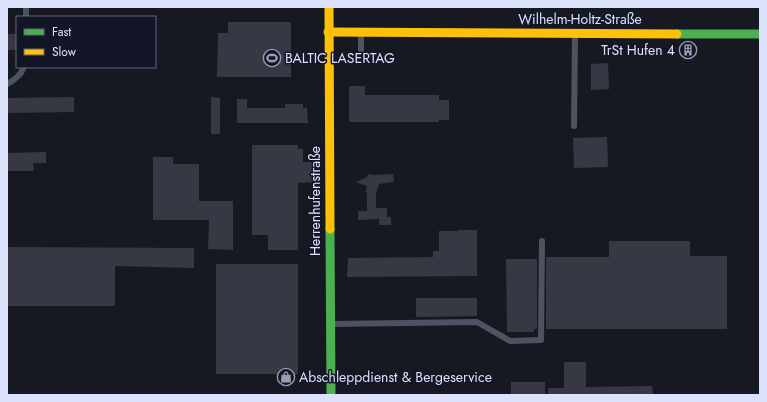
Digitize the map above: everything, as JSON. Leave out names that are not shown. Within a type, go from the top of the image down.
[{"type":"street","name":"Herrenhufenstraße","points":[[329,7],[330,395]]},
{"type":"street","name":"Wilhelm-Holtz-Straße","points":[[328,32],[760,34]]},
{"type":"lane","points":[[361,51],[362,32]]},
{"type":"lane","points":[[574,126],[575,33]]},
{"type":"lane","points":[[7,84],[15,80],[24,68]]},
{"type":"lane","points":[[330,324],[477,322],[510,341],[541,340],[542,242]]},
{"type":"building","points":[[228,22],[291,22],[291,77],[217,77],[218,33],[228,33]]},
{"type":"building","points":[[7,34],[16,34],[16,50],[7,50]]},
{"type":"building","points":[[608,63],[609,89],[591,90],[591,64]]},
{"type":"building","points":[[349,86],[365,86],[365,95],[439,95],[439,100],[449,100],[449,120],[439,120],[439,122],[349,122]]},
{"type":"building","points":[[74,97],[74,112],[7,113],[7,98]]},
{"type":"building","points":[[211,97],[220,98],[220,134],[211,134]]},
{"type":"building","points":[[237,99],[247,99],[247,108],[285,108],[285,104],[303,104],[303,108],[307,108],[308,123],[237,123]]},
{"type":"building","points":[[607,137],[608,167],[574,168],[573,138]]},
{"type":"building","points":[[252,145],[298,145],[298,149],[303,149],[303,162],[315,162],[315,182],[298,183],[298,250],[268,250],[268,235],[252,235]]},
{"type":"building","points":[[46,152],[46,163],[33,163],[34,171],[7,171],[7,153]]},
{"type":"building","points":[[153,157],[173,157],[173,164],[199,164],[199,201],[233,201],[233,250],[208,249],[209,220],[153,220]]},
{"type":"building","points":[[368,174],[393,174],[394,182],[379,184],[376,193],[376,208],[387,208],[387,217],[391,217],[391,225],[379,225],[379,219],[358,220],[358,211],[367,211],[367,186],[356,182],[367,177]]},
{"type":"building","points":[[477,230],[477,276],[347,277],[348,258],[433,257],[433,251],[439,251],[439,231]]},
{"type":"building","points":[[609,241],[690,241],[690,256],[727,256],[727,329],[546,329],[546,257],[609,257]]},
{"type":"building","points":[[7,247],[194,248],[194,268],[115,266],[115,306],[7,306]]},
{"type":"building","points":[[506,259],[537,259],[537,329],[534,329],[534,332],[507,332]]},
{"type":"building","points":[[216,264],[298,264],[298,374],[216,374]]},
{"type":"building","points":[[416,298],[477,298],[477,316],[416,317]]},
{"type":"building","points":[[564,362],[586,362],[586,387],[652,386],[653,395],[548,395],[548,388],[564,388]]},
{"type":"building","points":[[511,382],[545,382],[545,395],[511,395]]},
{"type":"traffic: fast","points":[[677,34],[760,34]]},
{"type":"traffic: fast","points":[[330,229],[331,395]]},
{"type":"traffic: slow","points":[[329,7],[330,229]]},
{"type":"traffic: slow","points":[[328,32],[677,34]]},
{"type":"place","name":"TrSt Hufen 4","points":[[688,50]]},
{"type":"place","name":"BALTIC LASERTAG","points":[[272,58]]},
{"type":"place","name":"Abschleppdienst & Bergeservice","points":[[286,377]]}]
